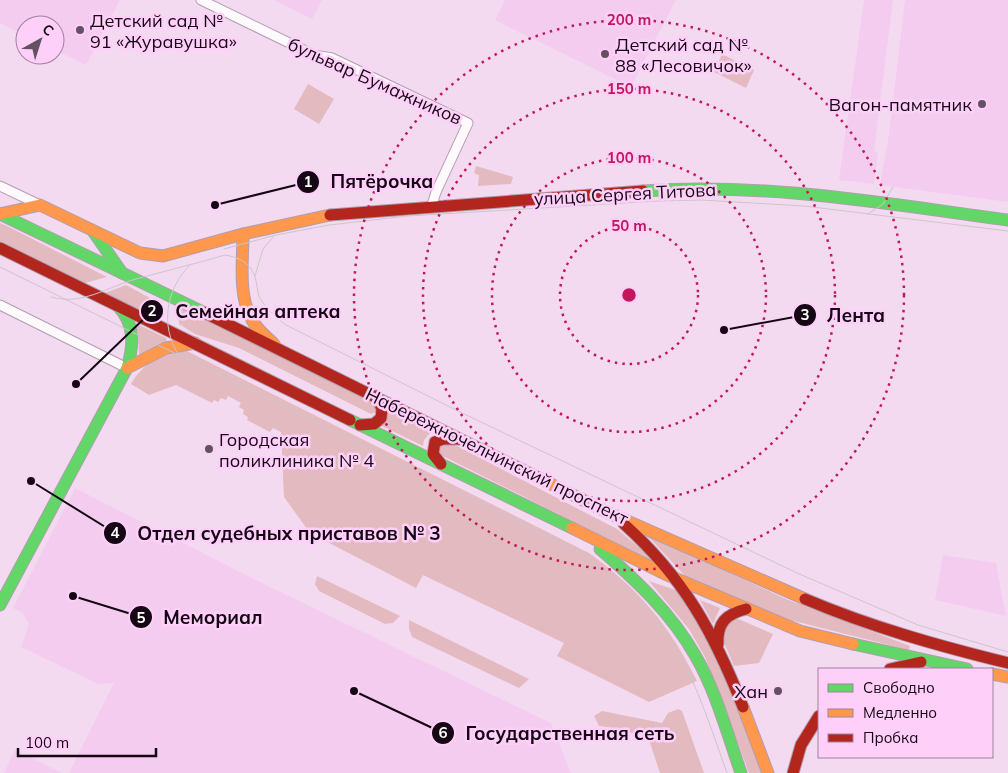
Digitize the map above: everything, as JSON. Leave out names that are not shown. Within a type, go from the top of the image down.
[{"type":"main road","name":"улица Сергея Титова","points":[[40,205],[140,253],[163,256],[242,234],[338,213],[634,190],[754,190],[805,193],[1008,220]]},
{"type":"main road","points":[[0,214],[40,205]]},
{"type":"main road","name":"Набережночелнинский проспект","points":[[0,214],[376,396],[609,513],[843,614],[931,644],[1008,663]]},
{"type":"main road","points":[[93,231],[123,275]]},
{"type":"main road","points":[[242,234],[244,289],[249,315],[256,326],[278,348]]},
{"type":"main road","name":"Набережночелнинский проспект","points":[[0,248],[584,536],[678,580],[800,631],[924,661],[962,668]]},
{"type":"main road","points":[[0,605],[127,368],[132,352],[132,338],[129,323],[116,305]]},
{"type":"main road","points":[[127,368],[166,348],[195,344]]},
{"type":"main road","points":[[360,425],[371,426],[379,421],[382,416],[383,408],[376,396]]},
{"type":"main road","points":[[445,467],[432,455],[431,448],[435,442],[443,439],[462,439]]},
{"type":"main road","points":[[609,513],[649,547],[678,580],[698,609],[718,645],[768,773]]},
{"type":"main road","points":[[584,536],[631,575],[660,605],[682,634],[696,656],[707,680],[741,773]]},
{"type":"main road","points":[[718,645],[716,633],[721,621],[734,611],[746,609]]},
{"type":"main road","points":[[894,668],[924,661]]},
{"type":"main road","points":[[993,674],[1008,677]]},
{"type":"main road","points":[[793,773],[801,746],[818,718]]},
{"type":"street","name":"бульвар Бумажников","points":[[201,0],[314,55],[332,58],[468,123],[436,192],[432,205]]},
{"type":"street","points":[[0,186],[40,205]]},
{"type":"street","points":[[0,305],[127,368]]},
{"type":"shaded area","name":"Детский сад № 91 «Журавушка»","points":[[0,0],[120,0],[86,65],[65,55],[65,15],[15,15],[15,30],[0,23]]},
{"type":"shaded area","points":[[274,0],[322,0],[312,19]]},
{"type":"shaded area","name":"Детский сад № 88 «Лесовичок»","points":[[505,0],[676,0],[631,87],[495,20]]},
{"type":"shaded area","points":[[864,0],[893,0],[874,151],[878,152],[874,184],[839,180]]},
{"type":"shaded area","points":[[905,0],[1008,0],[1008,202],[880,185],[889,134]]},
{"type":"shaded area","points":[[722,54],[754,70],[746,88],[714,72]]},
{"type":"shaded area","points":[[308,84],[334,99],[319,124],[294,109]]},
{"type":"shaded area","points":[[476,166],[513,177],[511,184],[478,186],[479,175],[474,173]]},
{"type":"shaded area","points":[[0,223],[107,277],[85,283],[0,241]]},
{"type":"shaded area","points":[[126,285],[159,303],[160,320],[105,293]]},
{"type":"shaded area","points":[[177,306],[377,405],[377,412],[371,414],[239,348],[195,334],[179,324]]},
{"type":"shaded area","points":[[133,322],[166,338],[168,344],[139,356],[138,332]]},
{"type":"shaded area","points":[[185,350],[589,553],[623,580],[652,610],[676,643],[697,681],[649,702],[557,656],[564,643],[423,575],[416,588],[310,533],[284,497],[281,432],[273,428],[270,432],[247,420],[248,417],[243,414],[244,410],[239,407],[241,403],[228,396],[226,400],[221,398],[218,402],[214,400],[212,403],[176,385],[149,395],[131,384],[147,365],[161,357]]},
{"type":"shaded area","points":[[387,410],[431,432],[424,440],[423,446],[380,425]]},
{"type":"shaded area","points":[[449,442],[617,529],[660,565],[441,455],[439,452],[442,444]]},
{"type":"shaded area","points":[[75,488],[260,582],[551,723],[571,773],[69,773],[114,683],[98,684],[21,647],[29,624],[23,613],[13,608]]},
{"type":"shaded area","points":[[645,533],[786,599],[910,646],[909,650],[786,619],[687,578]]},
{"type":"shaded area","points":[[943,555],[996,563],[1006,616],[935,600]]},
{"type":"shaded area","points":[[317,576],[400,616],[393,623],[385,624],[319,591],[315,584]]},
{"type":"shaded area","points":[[649,581],[681,592],[714,649],[762,773],[749,773],[705,657],[689,629]]},
{"type":"shaded area","points":[[700,600],[720,608],[713,624]]},
{"type":"shaded area","points":[[736,618],[773,634],[759,663],[734,666],[722,638],[723,627]]},
{"type":"shaded area","points":[[409,620],[529,679],[519,688],[412,637],[409,629]]},
{"type":"shaded area","points":[[678,709],[682,711],[704,773],[660,773],[648,737],[644,734],[599,726],[594,716],[602,711],[662,723],[668,713]]},
{"type":"shaded area","points":[[15,750],[62,773],[4,773]]},
{"type":"tram line","points":[[868,214],[883,204],[893,187]]},
{"type":"tram line","points":[[224,249],[276,235],[329,225],[408,216],[701,200],[804,206],[1008,231]]},
{"type":"tram line","points":[[255,276],[263,249],[274,236]]},
{"type":"tram line","points":[[51,297],[62,299],[84,297],[125,282],[225,255],[235,257],[247,264],[253,272],[258,294],[262,301],[286,325],[460,412],[797,573],[918,625],[1008,652]]},
{"type":"tram line","points":[[178,354],[172,343],[169,331],[168,308],[175,285],[190,265]]},
{"type":"tram line","points":[[0,267],[578,552],[619,583],[645,607],[667,633],[691,678],[727,773]]},
{"type":"traffic: fast","points":[[643,191],[734,189],[780,192],[872,201],[1008,220]]},
{"type":"traffic: fast","points":[[0,214],[203,312]]},
{"type":"traffic: fast","points":[[93,231],[122,273]]},
{"type":"traffic: fast","points":[[0,605],[127,368],[132,335],[128,320],[118,306]]},
{"type":"traffic: fast","points":[[350,420],[572,528]]},
{"type":"traffic: fast","points":[[600,549],[652,598],[686,640],[709,683],[721,712],[741,773]]},
{"type":"traffic: fast","points":[[853,644],[962,668]]},
{"type":"traffic: slow","points":[[0,214],[40,205],[140,253],[163,256],[243,234],[330,215]]},
{"type":"traffic: slow","points":[[243,234],[242,277],[247,309],[256,326],[274,344]]},
{"type":"traffic: slow","points":[[127,368],[166,348],[195,343]]},
{"type":"traffic: slow","points":[[545,481],[609,513],[805,599]]},
{"type":"traffic: slow","points":[[572,528],[665,574],[800,631],[853,644]]},
{"type":"traffic: slow","points":[[993,674],[1008,677]]},
{"type":"traffic: slow","points":[[743,707],[768,773]]},
{"type":"traffic: jam","points":[[330,215],[643,191]]},
{"type":"traffic: jam","points":[[0,248],[350,420]]},
{"type":"traffic: jam","points":[[203,312],[545,481]]},
{"type":"traffic: jam","points":[[360,425],[374,424],[381,418],[382,409],[376,396]]},
{"type":"traffic: jam","points":[[441,464],[433,454],[435,442],[443,439],[458,439]]},
{"type":"traffic: jam","points":[[624,524],[664,565],[695,608],[721,655],[743,707]]},
{"type":"traffic: jam","points":[[805,599],[905,635],[1008,663]]},
{"type":"traffic: jam","points":[[718,644],[719,630],[724,620],[746,609]]},
{"type":"traffic: jam","points":[[894,668],[921,662]]},
{"type":"traffic: jam","points":[[793,773],[801,745],[818,718]]},
{"type":"place","name":"Детский сад № 91 «Журавушка»","points":[[80,30]]},
{"type":"place","name":"Детский сад № 88 «Лесовичок»","points":[[605,54]]},
{"type":"place","name":"Вагон-памятник","points":[[982,104]]},
{"type":"place","name":"Пятёрочка","points":[[215,205]]},
{"type":"place","name":"Лента","points":[[724,330]]},
{"type":"place","name":"Семейная аптека","points":[[76,384]]},
{"type":"place","name":"Городская поликлиника № 4","points":[[209,449]]},
{"type":"place","name":"Отдел судебных приставов № 3","points":[[31,481]]},
{"type":"place","name":"Мемориал","points":[[73,596]]},
{"type":"place","name":"Государственная сеть","points":[[354,691]]},
{"type":"place","name":"Хан","points":[[778,691]]}]
